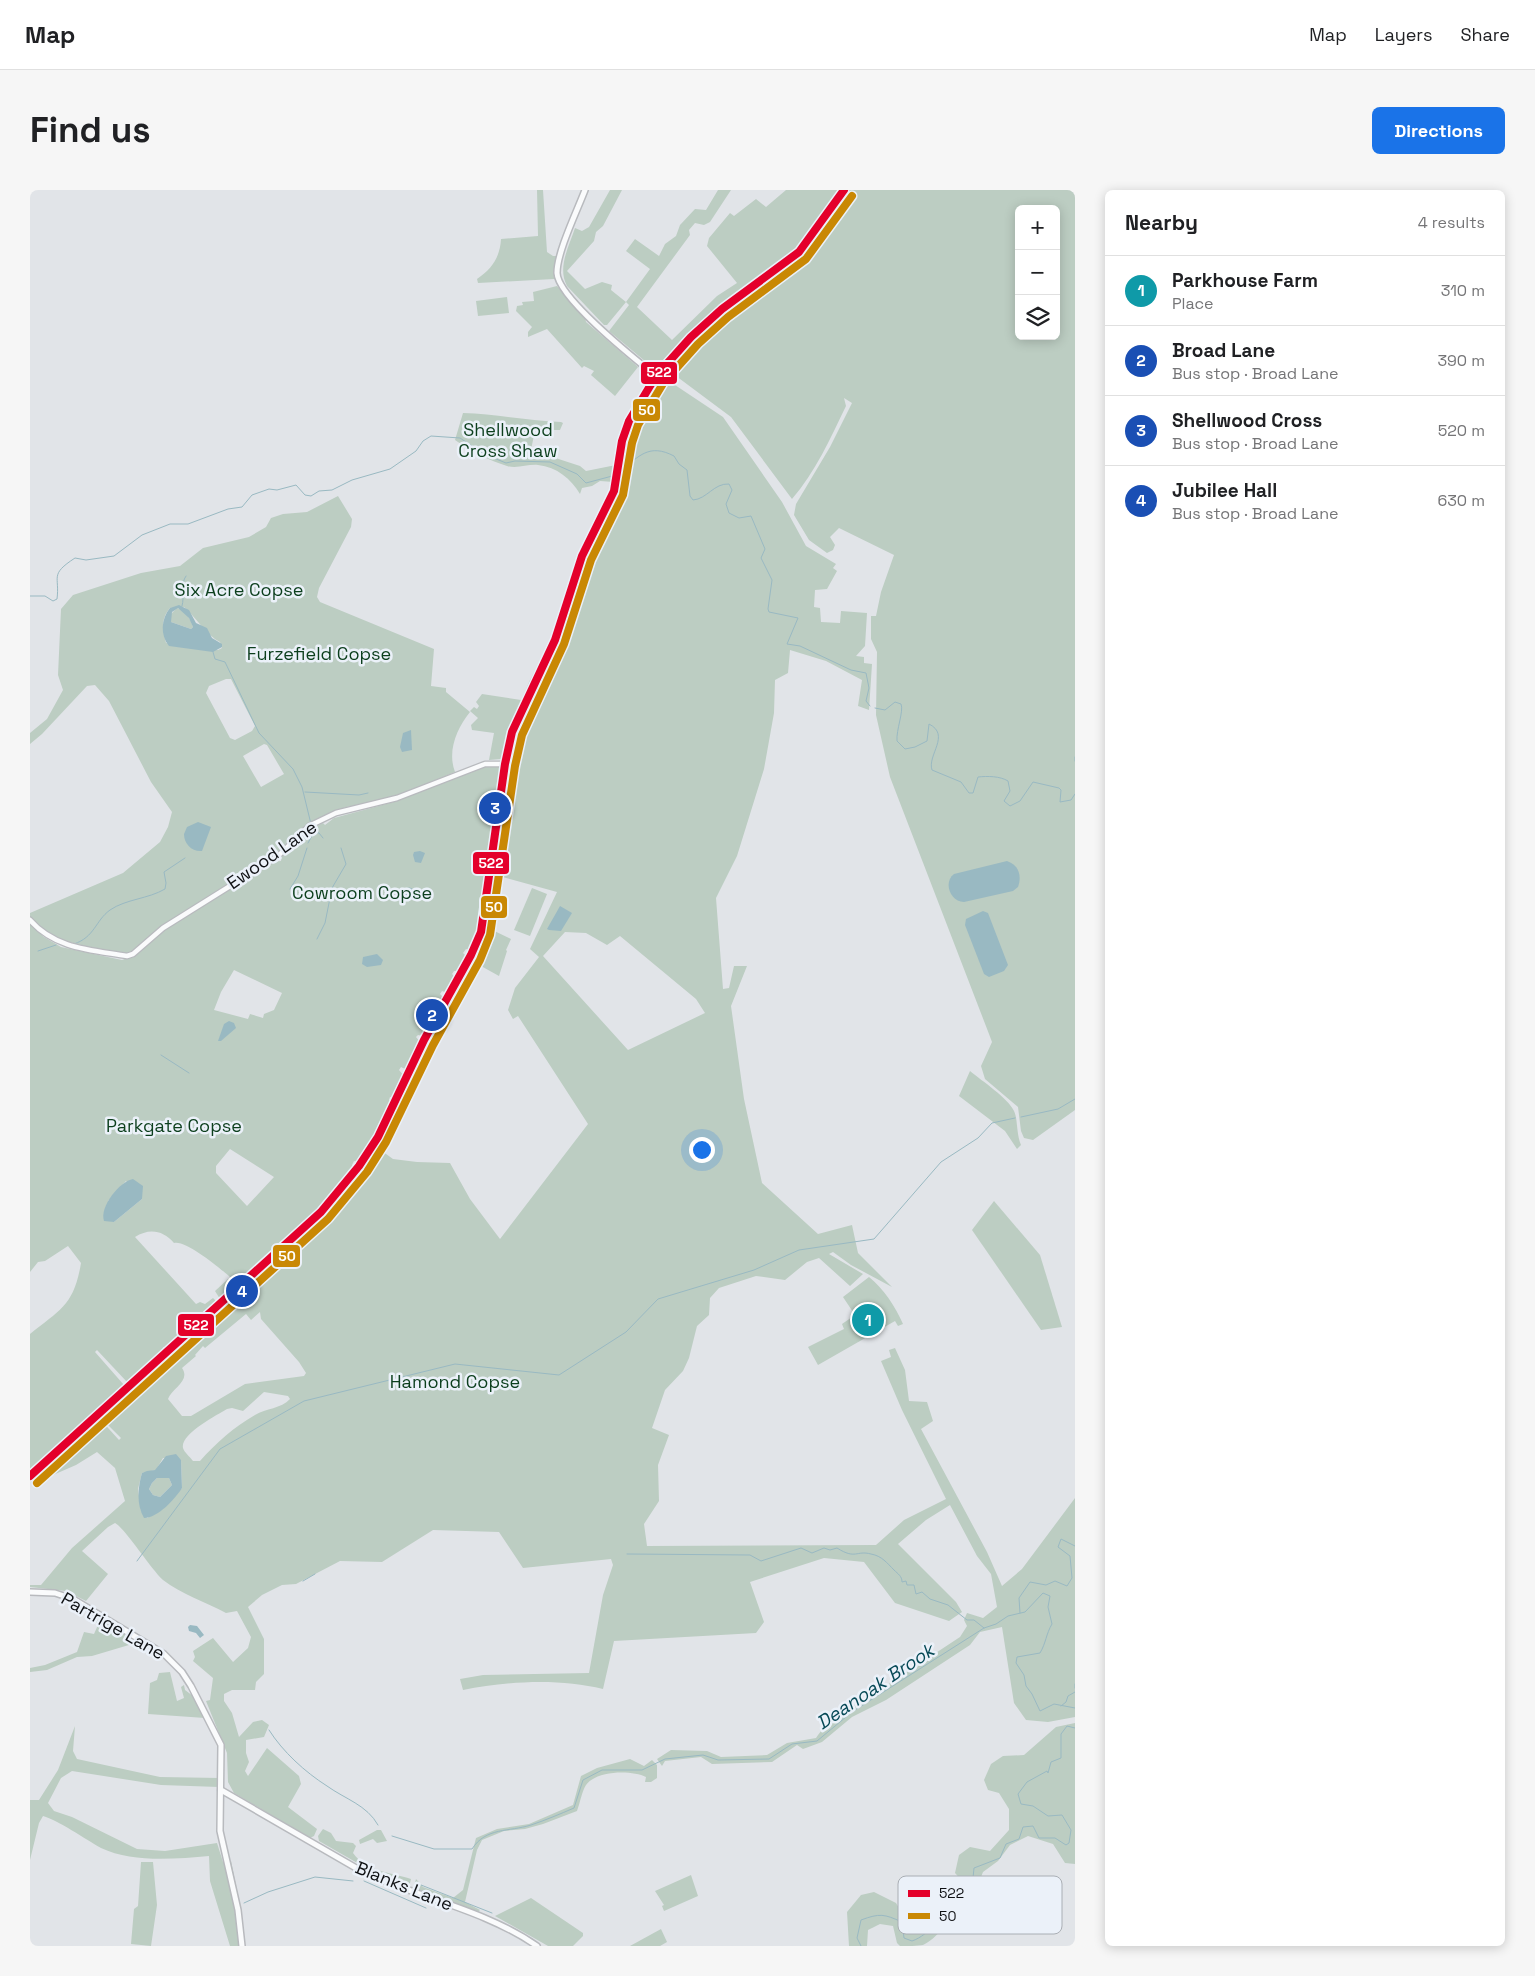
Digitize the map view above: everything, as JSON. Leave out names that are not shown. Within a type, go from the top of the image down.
[{"type":"street","points":[[585,190],[559,259],[557,267],[559,283],[591,319],[657,375]]},
{"type":"street","points":[[30,1476],[312,1221],[328,1205],[359,1166],[386,1122],[424,1040],[471,955],[481,932],[505,764],[512,732],[555,640],[582,556],[609,502],[618,476],[621,445],[625,429],[657,375],[691,337],[722,309],[799,252],[844,190]]},
{"type":"street","name":"Ewood Lane","points":[[30,920],[50,939],[68,945],[127,956],[133,954],[164,928],[278,856],[311,825],[336,813],[406,795],[485,764],[505,764]]},
{"type":"street","name":"Partrige Lane","points":[[30,1592],[56,1593],[72,1599],[154,1647],[174,1663],[191,1686],[221,1745],[220,1831],[238,1910],[242,1946]]},
{"type":"street","name":"Blanks Lane","points":[[221,1790],[363,1872],[385,1882],[500,1924],[538,1946]]},
{"type":"green space","points":[[537,190],[543,190],[547,252],[557,256],[554,279],[478,283],[477,279],[491,267],[497,257],[501,239],[538,236]]},
{"type":"green space","points":[[610,190],[622,190],[603,226],[596,232],[594,241],[567,271],[585,289],[602,282],[612,285],[611,290],[626,302],[607,325],[604,325],[567,286],[564,279],[565,257],[575,228],[582,231],[589,227]]},
{"type":"green space","points":[[718,190],[731,190],[710,222],[704,225],[695,223],[689,230],[690,235],[637,307],[672,340],[717,296],[737,283],[707,246],[709,238],[730,213],[734,216],[756,199],[766,207],[786,190],[841,190],[828,207],[833,212],[848,190],[1075,190],[1075,1110],[1033,1140],[1024,1138],[1021,1131],[1018,1107],[985,1079],[981,1066],[992,1042],[890,777],[876,715],[877,652],[871,639],[871,616],[876,616],[881,592],[894,555],[839,528],[830,537],[835,545],[833,550],[827,553],[809,540],[794,515],[796,504],[830,447],[852,403],[844,398],[846,406],[828,442],[808,478],[792,499],[731,417],[672,373],[663,371],[681,352],[677,347],[665,360],[652,367],[609,331],[629,305],[626,302],[650,269],[626,251],[635,239],[659,256],[665,244],[676,236],[680,225],[695,209],[706,210]]},
{"type":"green space","points":[[557,286],[585,317],[586,322],[638,367],[615,396],[591,375],[594,371],[584,366],[582,368],[547,329],[528,337],[528,332],[532,327],[516,311],[517,306],[523,305],[522,302],[534,301],[533,292]]},
{"type":"green space","points":[[507,297],[509,313],[478,316],[476,301]]},
{"type":"green space","name":"Hamond Copse","points":[[659,379],[672,383],[723,417],[782,502],[806,546],[836,564],[833,568],[837,571],[827,589],[815,590],[814,607],[820,608],[821,622],[840,623],[841,611],[867,613],[865,646],[856,656],[864,657],[864,663],[872,664],[869,710],[858,706],[862,680],[826,661],[790,650],[788,673],[775,680],[774,713],[764,769],[737,856],[716,898],[723,989],[729,988],[734,966],[747,966],[731,1006],[744,1099],[762,1183],[818,1234],[852,1225],[858,1253],[892,1287],[851,1265],[833,1252],[829,1254],[863,1274],[850,1286],[819,1258],[807,1262],[785,1280],[756,1276],[719,1288],[710,1298],[709,1315],[697,1326],[689,1358],[683,1371],[665,1390],[652,1428],[669,1435],[658,1465],[659,1501],[644,1524],[647,1546],[876,1545],[904,1520],[946,1499],[902,1410],[881,1361],[891,1357],[889,1350],[895,1348],[905,1370],[909,1401],[927,1402],[933,1421],[921,1429],[987,1552],[1002,1586],[1022,1569],[1075,1498],[1075,1717],[1048,1722],[1026,1720],[1014,1703],[1002,1627],[980,1632],[970,1645],[886,1700],[852,1717],[822,1742],[803,1749],[797,1745],[772,1762],[712,1764],[701,1757],[665,1761],[662,1766],[657,1759],[671,1750],[707,1751],[721,1757],[767,1755],[787,1743],[816,1738],[825,1727],[844,1715],[855,1704],[869,1697],[960,1637],[967,1626],[964,1620],[967,1613],[983,1618],[997,1607],[991,1574],[977,1556],[950,1505],[926,1520],[898,1544],[956,1602],[962,1612],[949,1621],[895,1603],[864,1562],[824,1558],[750,1582],[764,1622],[756,1633],[614,1641],[603,1689],[569,1683],[533,1682],[497,1684],[463,1690],[460,1679],[483,1675],[589,1673],[603,1595],[613,1565],[611,1559],[523,1568],[499,1532],[433,1530],[382,1562],[340,1561],[296,1584],[282,1585],[262,1595],[248,1607],[264,1639],[264,1674],[256,1682],[255,1690],[232,1690],[224,1694],[224,1701],[232,1713],[239,1737],[253,1722],[262,1720],[269,1725],[264,1737],[246,1740],[246,1753],[249,1762],[245,1771],[248,1776],[267,1748],[299,1776],[301,1784],[288,1807],[317,1829],[314,1836],[310,1838],[234,1793],[228,1782],[227,1753],[206,1701],[210,1700],[213,1678],[193,1661],[195,1657],[193,1651],[213,1638],[233,1662],[248,1648],[251,1637],[237,1611],[226,1613],[186,1594],[163,1580],[125,1532],[115,1523],[82,1551],[108,1574],[86,1601],[66,1591],[30,1587],[30,1585],[41,1585],[72,1548],[125,1501],[115,1468],[97,1452],[76,1465],[53,1475],[46,1467],[99,1418],[119,1440],[121,1438],[100,1417],[135,1389],[136,1385],[310,1228],[342,1195],[375,1146],[393,1159],[450,1163],[470,1199],[500,1239],[588,1124],[518,1016],[513,1019],[508,1010],[515,988],[539,957],[530,949],[557,892],[495,875],[508,783],[523,716],[562,636],[587,556],[618,496],[627,430],[634,414]],"holes":[[[565,932],[586,933],[607,945],[620,936],[696,999],[705,1013],[628,1050],[543,956]],[[260,1312],[261,1319],[299,1362],[306,1373],[304,1376],[245,1384],[191,1416],[182,1416],[168,1399],[183,1381],[184,1373],[182,1368],[196,1356],[203,1346],[205,1348],[246,1314],[251,1320]],[[264,1392],[288,1396],[290,1399],[282,1405],[259,1413],[240,1425],[200,1461],[193,1461],[183,1448],[187,1437],[208,1420],[227,1409],[232,1408],[243,1411]],[[163,1458],[181,1460],[182,1488],[160,1511],[147,1518],[141,1511],[138,1489],[142,1473],[156,1470]]]},
{"type":"green space","name":"Shellwood Cross Shaw","points":[[463,413],[561,422],[563,423],[560,430],[535,430],[531,450],[580,466],[586,471],[616,465],[614,482],[600,481],[592,486],[582,488],[580,494],[568,479],[551,468],[538,465],[511,467],[500,464],[455,440]]},
{"type":"green space","points":[[338,496],[352,519],[351,527],[319,588],[317,597],[320,602],[434,649],[431,686],[446,688],[446,692],[470,712],[457,732],[453,748],[452,756],[455,772],[375,803],[346,807],[309,823],[297,832],[275,855],[163,926],[132,952],[126,954],[96,949],[58,939],[44,932],[30,917],[30,913],[123,873],[160,842],[168,827],[172,812],[151,782],[109,701],[95,685],[87,686],[42,734],[30,744],[30,733],[47,719],[63,690],[58,675],[61,609],[73,595],[141,573],[180,566],[203,548],[249,537],[266,527],[271,518],[283,514],[307,512]],"holes":[[[184,607],[210,635],[220,642],[222,648],[218,650],[166,643],[163,625],[167,612],[170,608]],[[226,679],[231,679],[255,726],[252,731],[235,740],[230,738],[206,693],[209,686]],[[264,744],[267,745],[284,774],[261,787],[243,756]]]},
{"type":"green space","points":[[177,608],[183,611],[189,618],[193,627],[191,629],[171,622],[171,614]]},
{"type":"green space","points":[[482,694],[521,700],[504,757],[501,759],[489,760],[494,733],[472,730],[471,725],[478,718],[470,711],[474,707],[477,709],[479,706],[476,702]]},
{"type":"green space","points":[[498,764],[501,768],[477,932],[470,950],[466,949],[463,953],[467,957],[460,971],[454,971],[452,974],[456,978],[447,993],[442,991],[440,994],[444,998],[440,1005],[435,1004],[433,1007],[437,1011],[431,1021],[426,1020],[425,1022],[429,1026],[423,1036],[418,1035],[416,1037],[420,1042],[407,1070],[401,1067],[399,1070],[405,1077],[395,1097],[390,1097],[389,1100],[393,1103],[358,1162],[354,1161],[352,1165],[354,1168],[315,1213],[220,1299],[215,1291],[228,1279],[232,1279],[204,1256],[186,1246],[174,1243],[161,1233],[145,1232],[135,1237],[196,1304],[200,1302],[205,1304],[213,1298],[217,1302],[167,1348],[163,1347],[162,1353],[127,1382],[97,1350],[95,1352],[124,1385],[30,1472],[30,1334],[58,1312],[70,1297],[81,1263],[68,1246],[45,1261],[38,1262],[30,1272],[30,924],[44,937],[61,947],[122,960],[137,954],[165,930],[252,875],[256,876],[267,865],[281,861],[291,844],[317,826],[323,823],[325,825],[334,818],[397,801],[487,766]],"holes":[[[234,970],[282,993],[274,1010],[264,1014],[263,1018],[250,1014],[248,1019],[214,1010],[221,992]],[[230,1149],[274,1177],[247,1206],[216,1173],[216,1166]],[[126,1181],[142,1199],[114,1222],[108,1201]]]},
{"type":"green space","points":[[532,888],[547,894],[530,936],[514,930]]},
{"type":"green space","points":[[486,927],[511,939],[499,976],[472,961]]},
{"type":"green space","points":[[970,1071],[1001,1095],[1011,1106],[1016,1118],[1021,1145],[1017,1149],[1005,1131],[959,1096]]},
{"type":"green space","points":[[994,1201],[1040,1255],[1062,1327],[1041,1330],[972,1230]]},
{"type":"green space","points":[[869,1277],[889,1298],[903,1324],[898,1326],[895,1321],[818,1365],[808,1347],[844,1329],[842,1324],[855,1315],[843,1297]]},
{"type":"green space","points":[[157,1478],[169,1478],[172,1485],[160,1497],[153,1495],[149,1489]]},
{"type":"green space","points":[[96,1616],[139,1642],[92,1656],[77,1657],[47,1670],[30,1672],[30,1668],[45,1665],[77,1652],[84,1632],[94,1634],[98,1625],[94,1621]]},
{"type":"green space","points":[[170,1672],[177,1701],[184,1698],[181,1687],[184,1685],[185,1690],[193,1696],[205,1718],[148,1714],[150,1683],[157,1680],[159,1673]]},
{"type":"green space","points":[[1075,1723],[1075,1864],[1065,1863],[1053,1844],[1028,1836],[1010,1845],[998,1861],[983,1872],[981,1876],[958,1876],[955,1873],[959,1855],[970,1847],[990,1851],[1009,1830],[1009,1809],[999,1793],[988,1790],[984,1780],[991,1764],[1003,1756],[1024,1755],[1056,1727]]},
{"type":"green space","points":[[75,1726],[73,1751],[77,1759],[160,1777],[220,1778],[219,1787],[161,1785],[72,1771],[61,1778],[48,1803],[54,1811],[72,1817],[137,1849],[165,1851],[217,1843],[223,1862],[231,1861],[239,1900],[234,1902],[241,1946],[230,1946],[210,1881],[209,1856],[154,1859],[113,1853],[43,1816],[39,1823],[30,1860],[30,1800],[39,1800],[58,1770]]},
{"type":"green space","points":[[630,1759],[644,1766],[652,1760],[657,1765],[657,1778],[651,1782],[645,1782],[646,1777],[624,1772],[598,1776],[586,1785],[577,1811],[543,1824],[525,1829],[504,1831],[482,1840],[477,1850],[465,1902],[480,1910],[478,1912],[416,1889],[414,1886],[416,1879],[423,1887],[453,1898],[463,1890],[476,1838],[497,1829],[529,1824],[573,1805],[581,1776],[597,1768]]},
{"type":"green space","points":[[323,1829],[331,1833],[336,1841],[353,1843],[356,1846],[353,1853],[365,1864],[372,1868],[411,1879],[410,1883],[408,1885],[373,1872],[319,1841],[318,1836]]},
{"type":"green space","points":[[377,1830],[381,1830],[387,1841],[377,1843],[373,1839],[360,1844],[359,1840]]},
{"type":"green space","points":[[141,1862],[153,1862],[157,1905],[151,1946],[131,1944],[134,1909],[138,1906]]},
{"type":"green space","points":[[691,1875],[698,1896],[664,1911],[662,1906],[664,1905],[655,1891]]},
{"type":"green space","points":[[874,1892],[896,1903],[898,1906],[898,1934],[937,1934],[923,1945],[900,1946],[897,1943],[893,1926],[880,1924],[868,1930],[867,1946],[849,1946],[847,1912],[861,1895]]},
{"type":"green space","points":[[531,1898],[583,1933],[583,1936],[573,1946],[548,1946],[495,1916]]},
{"type":"green space","points":[[661,1929],[667,1942],[660,1946],[630,1946]]},
{"type":"water","points":[[179,605],[189,610],[196,623],[207,628],[212,638],[222,644],[222,647],[213,652],[169,646],[164,637],[163,622],[170,608]],"holes":[[[178,608],[189,618],[193,627],[191,629],[171,622],[172,612]]]},
{"type":"water","points":[[411,730],[412,750],[402,752],[400,747],[403,733]]},
{"type":"water","points":[[198,822],[211,827],[202,851],[192,849],[184,838],[187,827]]},
{"type":"water","points":[[420,851],[425,853],[421,863],[415,862],[414,852]]},
{"type":"water","points":[[1007,861],[1017,868],[1020,879],[1018,887],[1013,891],[964,902],[955,899],[952,895],[949,882],[954,874]]},
{"type":"water","points":[[409,887],[415,893],[409,899],[403,893]]},
{"type":"water","points":[[560,906],[572,913],[561,931],[547,929]]},
{"type":"water","points":[[983,911],[988,913],[1008,965],[1004,971],[989,977],[984,974],[965,925],[966,919]]},
{"type":"water","points":[[377,954],[383,960],[381,965],[367,967],[362,964],[363,957]]},
{"type":"water","points":[[229,1021],[234,1023],[236,1028],[221,1041],[218,1041],[224,1024]]},
{"type":"water","points":[[133,1179],[143,1186],[142,1199],[114,1222],[104,1221],[103,1215],[112,1196],[122,1184]]},
{"type":"water","points":[[176,1454],[181,1460],[182,1488],[171,1502],[155,1515],[144,1518],[141,1513],[138,1495],[142,1473],[155,1470],[166,1456]],"holes":[[[157,1478],[169,1478],[172,1485],[160,1497],[153,1495],[149,1489],[152,1483]]]},
{"type":"water","points":[[190,1625],[197,1626],[204,1635],[200,1638],[196,1633],[189,1631],[188,1627]]},
{"type":"waterway","points":[[30,596],[45,596],[53,601],[57,599],[57,576],[62,568],[75,558],[86,560],[114,556],[142,535],[170,524],[188,524],[228,509],[242,507],[252,495],[269,489],[277,490],[296,485],[305,495],[311,496],[319,491],[332,490],[352,480],[390,469],[416,451],[423,441],[431,436],[460,438],[484,454],[506,463],[515,461],[550,462],[577,474],[586,483],[616,475]]},
{"type":"waterway","points":[[621,471],[639,456],[651,451],[658,451],[674,456],[679,464],[687,470],[690,496],[693,500],[702,497],[719,486],[729,484],[732,490],[726,504],[729,513],[739,518],[751,516],[765,549],[761,558],[772,580],[769,612],[798,618],[787,644],[800,646],[851,670],[866,673],[869,688],[866,701],[870,706]]},
{"type":"waterway","points":[[182,606],[183,583],[186,576]]},
{"type":"waterway","points":[[213,652],[215,659],[225,662],[259,733],[293,769],[302,787],[311,824]]},
{"type":"waterway","points":[[875,708],[885,710],[895,702],[901,704],[897,741],[905,749],[915,747],[927,741],[929,724],[935,729],[938,739],[931,764],[932,770],[961,782],[969,793],[973,793],[978,777],[989,777],[1008,781],[1010,791],[1004,801],[1010,806],[1020,801],[1033,782],[1059,788],[1061,790],[1060,802],[1071,800],[1075,794]]},
{"type":"waterway","points":[[305,792],[359,795],[368,793]]},
{"type":"waterway","points":[[308,843],[313,834],[312,828]]},
{"type":"waterway","points":[[314,832],[319,833],[323,838]]},
{"type":"waterway","points":[[290,889],[298,876],[307,848]]},
{"type":"waterway","points":[[317,939],[325,923],[332,888],[346,864],[341,848]]},
{"type":"waterway","points":[[74,944],[91,933],[105,914],[116,906],[165,889],[164,872],[185,858]]},
{"type":"waterway","points":[[38,951],[56,945]]},
{"type":"waterway","points":[[161,1055],[189,1073]]},
{"type":"waterway","points":[[1021,1117],[1058,1109],[1075,1099]]},
{"type":"waterway","points":[[137,1561],[220,1449],[304,1401],[455,1364],[559,1375],[626,1332],[658,1299],[754,1270],[799,1250],[874,1239],[941,1162],[978,1138],[992,1123],[1015,1118]]},
{"type":"waterway","name":"Deanoak Brook","points":[[1020,1613],[1019,1598],[1030,1582],[1046,1585],[1055,1581],[1067,1586],[1072,1578],[1070,1556],[1058,1547],[1061,1539],[1075,1546]]},
{"type":"waterway","points":[[627,1554],[750,1555],[761,1561],[801,1548],[812,1553],[824,1548],[830,1550],[837,1548],[852,1554],[871,1554],[887,1562],[900,1575],[902,1582],[906,1581],[907,1585],[914,1585],[916,1594],[922,1592],[930,1599],[948,1605],[967,1620],[974,1620],[984,1628]]},
{"type":"waterway","points":[[303,1581],[315,1574]]},
{"type":"waterway","name":"Deanoak Brook","points":[[392,1836],[434,1849],[472,1849],[484,1837],[498,1831],[531,1825],[574,1808],[583,1780],[602,1770],[642,1770],[665,1759],[703,1755],[718,1760],[769,1759],[792,1744],[817,1741],[852,1712],[984,1628],[996,1624],[1008,1616],[1025,1612],[1043,1593],[1050,1596],[1048,1607],[1052,1624],[1044,1646],[1040,1653],[1017,1657],[1016,1663],[1024,1675],[1026,1686],[1040,1711],[1054,1704],[1075,1708]]},
{"type":"waterway","points":[[1061,1706],[1066,1702],[1068,1696],[1075,1692]]},
{"type":"waterway","points":[[973,1876],[974,1868],[1000,1858],[1006,1844],[1019,1839],[1023,1827],[1033,1826],[1039,1838],[1055,1838],[1066,1845],[1069,1843],[1071,1830],[1062,1815],[1048,1816],[1033,1806],[1021,1804],[1018,1794],[1027,1782],[1047,1771],[1048,1773],[1051,1762],[1061,1758],[1061,1734],[1067,1726],[1075,1728]]},
{"type":"waterway","points":[[269,1730],[288,1754],[303,1768],[327,1786],[362,1807],[378,1825]]},
{"type":"waterway","points":[[244,1903],[268,1892],[315,1877],[353,1881]]},
{"type":"waterway","points":[[364,1881],[426,1908]]},
{"type":"waterway","points":[[421,1885],[492,1913]]},
{"type":"waterway","points":[[861,1946],[857,1938],[861,1920],[878,1915],[898,1920]]},
{"type":"waterway","points":[[904,1934],[904,1938],[912,1941],[924,1934]]},
{"type":"transit line","name":"522","points":[[30,1476],[321,1212],[359,1166],[378,1137],[424,1040],[471,955],[481,932],[505,764],[512,732],[555,640],[582,556],[614,491],[622,441],[629,421],[656,376],[691,337],[722,309],[799,252],[844,190]]},
{"type":"transit line","name":"50","points":[[37,1483],[328,1219],[367,1172],[386,1142],[433,1045],[480,960],[490,935],[515,766],[522,735],[564,644],[591,560],[623,495],[632,443],[638,425],[664,382],[698,344],[728,317],[806,259],[852,196]]},
{"type":"place","name":"Shellwood Cross","points":[[495,808]]},
{"type":"place","name":"Broad Lane","points":[[432,1015]]},
{"type":"place","name":"Jubilee Hall","points":[[242,1291]]},
{"type":"place","name":"Parkhouse Farm","points":[[868,1320]]},
{"type":"park label","name":"Six Acre Copse","points":[[239,590]]},
{"type":"park label","name":"Furzefield Copse","points":[[319,654]]},
{"type":"park label","name":"Cowroom Copse","points":[[362,893]]},
{"type":"park label","name":"Parkgate Copse","points":[[174,1126]]}]
